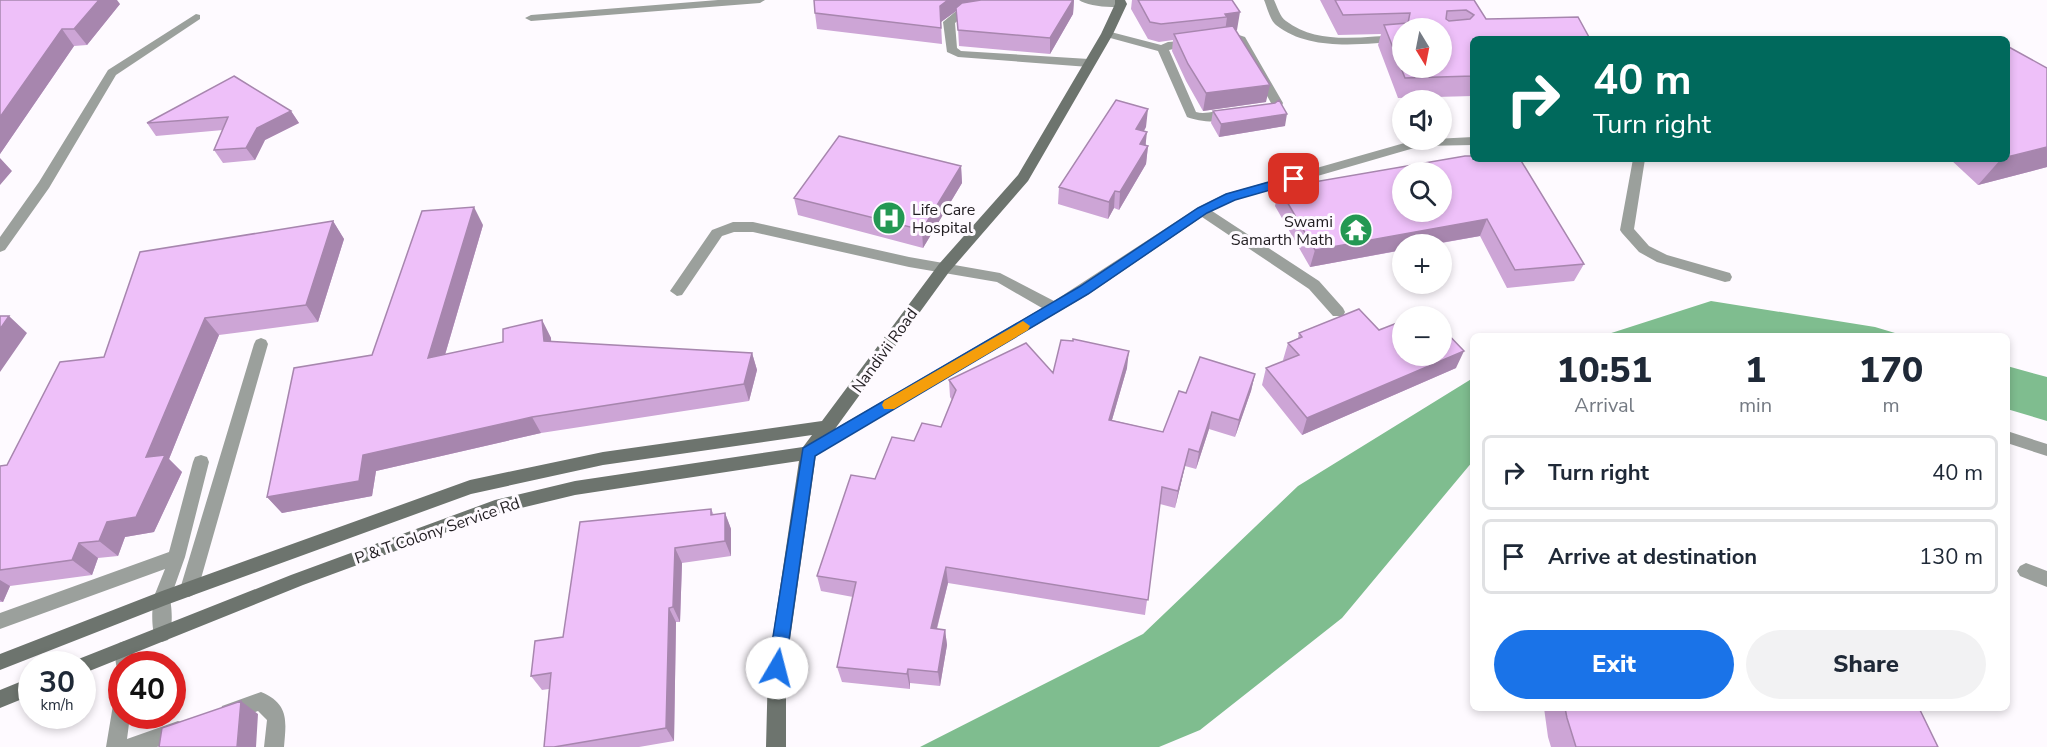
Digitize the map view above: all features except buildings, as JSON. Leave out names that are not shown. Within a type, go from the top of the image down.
[{"type":"street","points":[[531,18],[760,0]]},
{"type":"street","points":[[1084,0],[1120,2]]},
{"type":"street","points":[[1269,0],[1279,22],[1310,37],[1328,42],[1392,39]]},
{"type":"street","name":"Nandivii Road","points":[[776,747],[777,668],[808,453],[944,268],[1023,178],[1107,34],[1120,2]]},
{"type":"street","points":[[992,10],[952,18],[949,22],[951,50],[958,54],[1089,63]]},
{"type":"street","points":[[0,247],[44,185],[112,73],[196,17]]},
{"type":"street","points":[[1107,34],[1163,49]]},
{"type":"street","points":[[1233,36],[1241,39],[1277,103],[1276,107],[1202,118],[1193,117],[1163,49],[1168,45],[1233,36]]},
{"type":"street","points":[[808,453],[1054,308],[1202,210],[1230,197],[1421,142],[1470,141]]},
{"type":"street","points":[[1639,162],[1628,230],[1644,249],[1662,259],[1725,277]]},
{"type":"street","points":[[1202,210],[1314,285],[1338,312]]},
{"type":"street","points":[[677,291],[717,233],[733,226],[753,227],[1000,278],[1054,308]]},
{"type":"street","points":[[189,589],[261,344]]},
{"type":"street","points":[[0,662],[162,599],[470,487],[604,456],[828,427]]},
{"type":"street","points":[[2010,438],[2047,450]]},
{"type":"street","name":"P & T Colony Service Rd","points":[[135,651],[162,634],[297,580],[495,507],[575,488],[808,453]]},
{"type":"street","points":[[162,634],[162,599],[177,556],[201,462]]},
{"type":"street","points":[[0,621],[177,556]]},
{"type":"street","points":[[2026,571],[2047,579]]},
{"type":"street","points":[[0,699],[18,692]]},
{"type":"street","points":[[131,747],[261,701],[277,717],[274,747]]},
{"type":"street","points":[[116,747],[119,729]]},
{"type":"shaded area","points":[[1711,301],[1875,327],[1895,333],[1611,333]]},
{"type":"shaded area","points":[[2010,367],[2047,377],[2047,421],[2010,410]]},
{"type":"shaded area","points":[[1470,380],[1470,465],[1342,618],[1200,730],[1159,747],[920,747],[1143,634],[1298,486]]},
{"type":"slow traffic","points":[[889,405],[1023,326]]},
{"type":"place","name":"Life Care Hospital","points":[[889,218]]},
{"type":"place","name":"Swami Samarth Math","points":[[1356,230]]},
{"type":"route","points":[[777,668],[808,453],[1084,290],[1202,210],[1230,197],[1294,179]]}]
